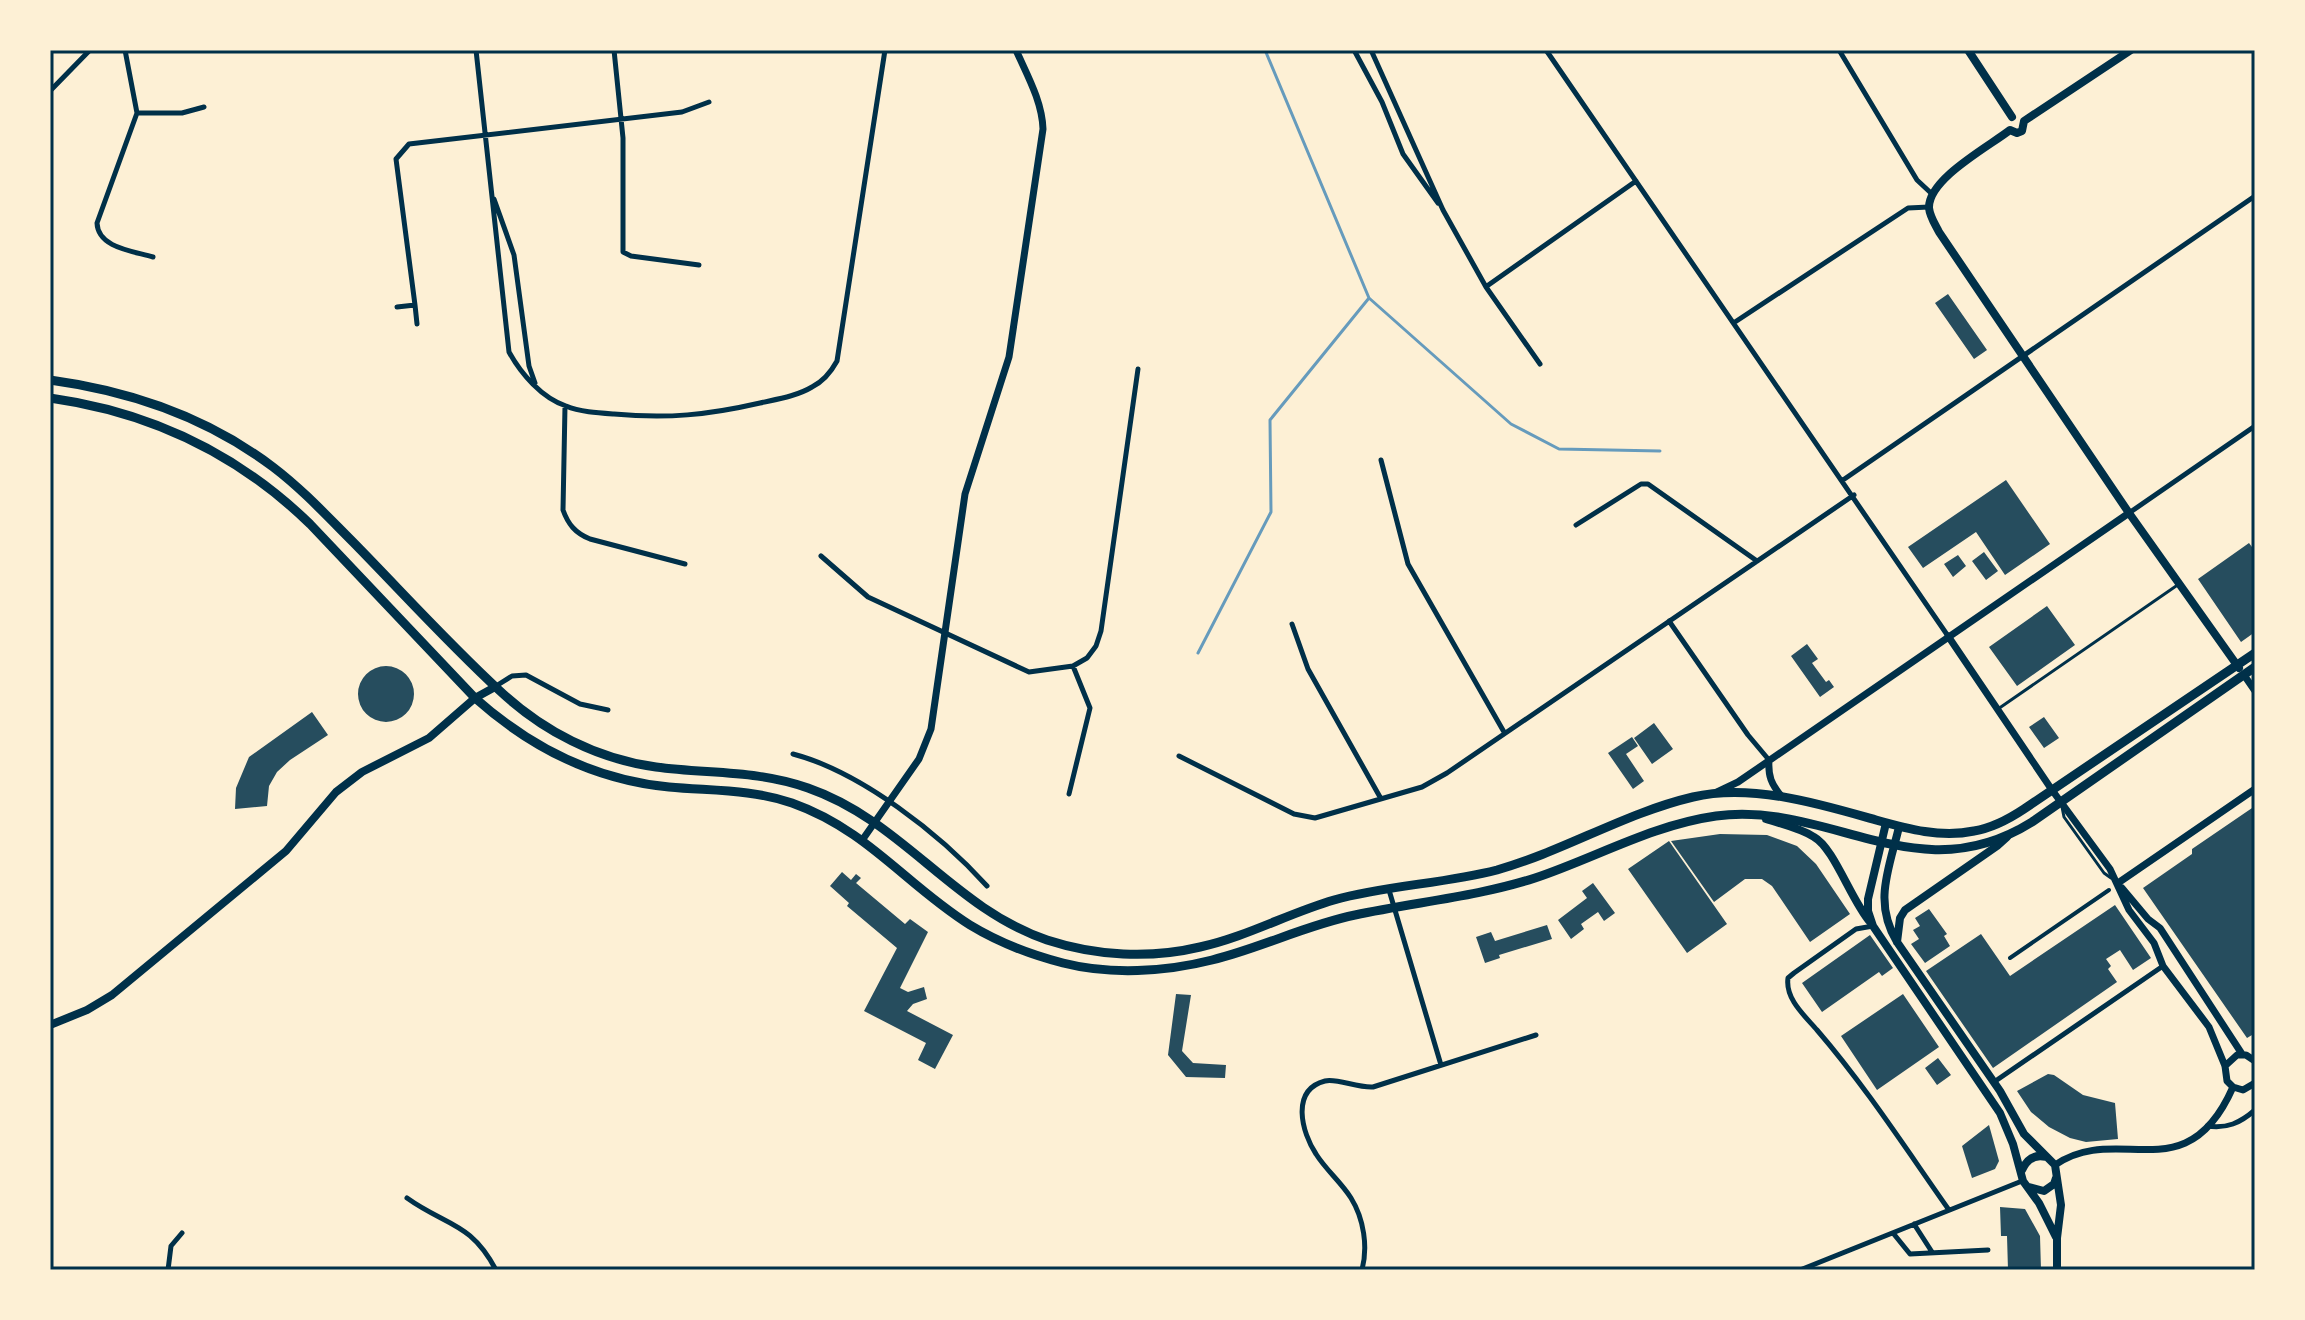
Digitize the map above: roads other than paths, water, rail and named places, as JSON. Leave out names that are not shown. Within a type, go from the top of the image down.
[{"type":"highway","points":[[50,380],[119,392],[159,405],[200,422],[264,461],[322,511],[495,687],[551,730],[601,753],[659,767],[753,773],[785,780],[845,803],[876,822],[989,913],[1012,926],[1084,950],[1143,954],[1202,947],[1344,897],[1495,870],[1541,855],[1657,807],[1712,794],[1783,798],[1899,827],[1942,833],[1973,831],[2011,817],[2255,653]]},
{"type":"highway","points":[[50,398],[111,408],[165,426],[224,456],[253,475],[310,524],[475,698],[521,735],[586,768],[640,783],[736,790],[776,798],[835,821],[863,839],[970,925],[1029,952],[1085,967],[1118,970],[1213,960],[1350,916],[1453,898],[1536,877],[1684,822],[1718,816],[1757,816],[1795,821],[1881,842],[1935,851],[1985,845],[2007,837],[2061,802],[2255,667]]},
{"type":"main road","points":[[1968,50],[2012,117]]},
{"type":"main road","points":[[2024,121],[2018,116],[2012,117],[2008,122],[2010,130],[2014,133],[2022,131],[2024,121],[2131,50]]},
{"type":"main road","points":[[2010,130],[1955,170],[1932,194],[1929,207],[1939,232],[2129,513],[2244,675]]},
{"type":"main road","points":[[50,1025],[87,1010],[112,995],[286,851],[336,792],[362,772],[429,738],[475,698],[495,687]]},
{"type":"main road","points":[[1757,816],[1812,835],[1830,853],[1853,898],[2000,1113],[2025,1183],[2057,1238]]},
{"type":"main road","points":[[1873,926],[1868,899],[1886,823]]},
{"type":"main road","points":[[1899,827],[1883,897],[1886,920],[1897,942],[1994,1082],[2024,1134],[2055,1165],[2061,1205],[2057,1270]]},
{"type":"main road","points":[[1897,942],[1900,918],[1906,909],[2007,837]]},
{"type":"main road","points":[[2022,1170],[2029,1159],[2047,1158]]},
{"type":"main road","points":[[2025,1183],[2044,1191],[2057,1178]]},
{"type":"street","points":[[50,91],[90,50]]},
{"type":"street","points":[[125,50],[137,113],[97,223],[100,237],[153,257]]},
{"type":"street","points":[[476,50],[509,352],[518,369],[536,387],[565,406],[651,418],[698,416],[802,392],[829,374],[837,361],[885,50]]},
{"type":"street","points":[[614,50],[622,119],[623,252],[631,256],[699,265]]},
{"type":"street","points":[[863,839],[926,745],[931,729],[965,494],[1009,357],[1043,129],[1042,116],[1016,50]]},
{"type":"street","points":[[1354,50],[1389,116],[1403,154],[1443,210]]},
{"type":"street","points":[[1371,50],[1443,210],[1486,287],[1540,364]]},
{"type":"street","points":[[1546,50],[1854,495],[2052,790],[2118,883],[2148,919],[2160,928],[2183,966],[2251,1057]]},
{"type":"street","points":[[1839,50],[1917,180],[1932,194]]},
{"type":"street","points":[[417,324],[396,159],[403,148],[415,142],[682,112],[709,102]]},
{"type":"street","points":[[137,113],[182,113],[204,107]]},
{"type":"street","points":[[1486,287],[1636,181]]},
{"type":"street","points":[[492,194],[514,255],[529,366],[536,387]]},
{"type":"street","points":[[1843,480],[2255,196]]},
{"type":"street","points":[[1735,322],[1908,208],[1929,207]]},
{"type":"street","points":[[397,307],[415,305]]},
{"type":"street","points":[[821,556],[868,597],[1029,672],[1073,666],[1087,658],[1096,646],[1101,631],[1138,369]]},
{"type":"street","points":[[565,406],[563,510],[567,521],[581,536],[685,564]]},
{"type":"street","points":[[1712,794],[1738,782],[2255,426]]},
{"type":"street","points":[[1381,460],[1408,564],[1504,732]]},
{"type":"street","points":[[1576,525],[1641,484],[1648,484],[1757,561]]},
{"type":"street","points":[[1179,756],[1294,814],[1306,817],[1315,818],[1422,787],[1447,773],[1854,495]]},
{"type":"street","points":[[1669,621],[1748,735],[1769,760],[1768,775],[1783,798]]},
{"type":"street","points":[[1292,624],[1308,669],[1380,797]]},
{"type":"street","points":[[1069,794],[1090,708],[1073,666]]},
{"type":"street","points":[[495,687],[512,676],[526,675],[580,704],[608,710]]},
{"type":"street","points":[[2244,675],[2255,691]]},
{"type":"street","points":[[793,754],[828,766],[889,802],[943,843],[987,886]]},
{"type":"street","points":[[2118,883],[2255,789]]},
{"type":"street","points":[[2118,883],[2129,910],[2148,936],[2163,966],[2209,1027],[2225,1066],[2225,1078],[2233,1087],[2243,1090],[2255,1083]]},
{"type":"street","points":[[1388,889],[1441,1065]]},
{"type":"street","points":[[2010,958],[2109,890]]},
{"type":"street","points":[[1873,926],[1856,929],[1794,973],[1788,978],[1787,986],[1792,1000],[1845,1061],[1949,1210]]},
{"type":"street","points":[[2148,936],[2152,930],[2160,928]]},
{"type":"street","points":[[1994,1082],[2163,966]]},
{"type":"street","points":[[2171,973],[2178,972],[2183,966]]},
{"type":"street","points":[[1362,1270],[1365,1244],[1361,1220],[1351,1198],[1314,1153],[1301,1115],[1303,1099],[1312,1087],[1327,1080],[1358,1088],[1373,1087],[1536,1035]]},
{"type":"street","points":[[2225,1066],[2233,1056],[2251,1057]]},
{"type":"street","points":[[2055,1165],[2068,1156],[2088,1152],[2174,1148],[2189,1141],[2207,1126],[2225,1105],[2233,1087]]},
{"type":"street","points":[[2207,1126],[2222,1128],[2244,1120],[2255,1110]]},
{"type":"street","points":[[1800,1270],[2025,1183]]},
{"type":"street","points":[[407,1198],[475,1238],[486,1250],[496,1270]]},
{"type":"street","points":[[1914,1224],[1932,1252]]},
{"type":"street","points":[[168,1270],[171,1246],[182,1233]]},
{"type":"street","points":[[1893,1233],[1910,1254],[1988,1250]]},
{"type":"lane","points":[[1998,709],[2179,584]]},
{"type":"waterway","points":[[1265,50],[1369,298],[1511,424],[1559,449],[1660,451]]},
{"type":"waterway","points":[[1198,653],[1271,512],[1270,420],[1369,298]]}]
